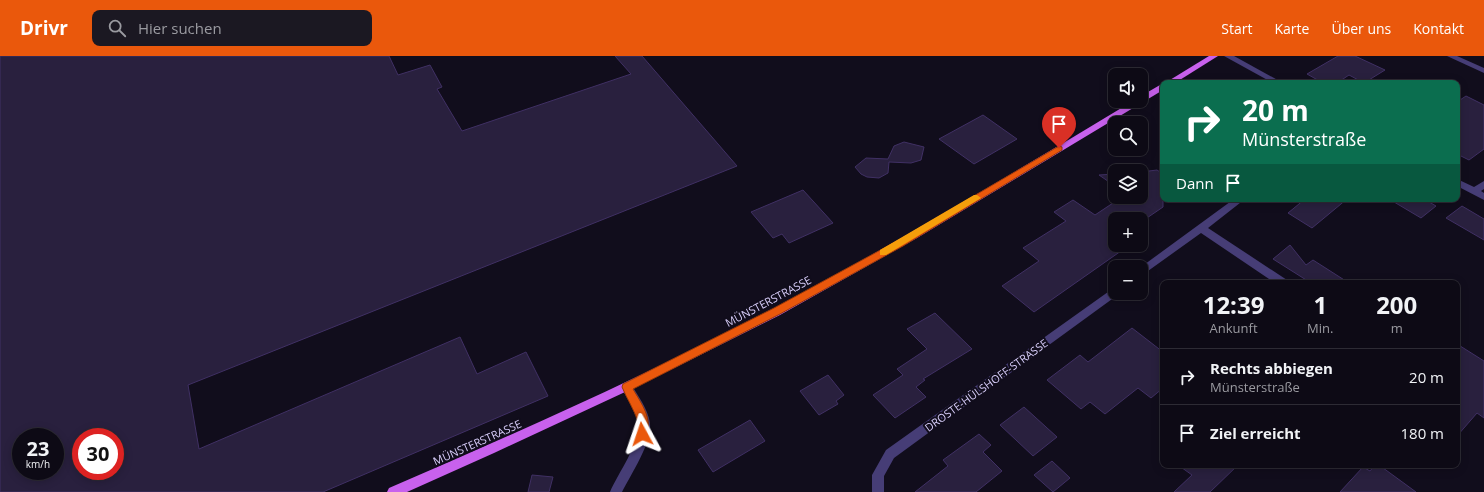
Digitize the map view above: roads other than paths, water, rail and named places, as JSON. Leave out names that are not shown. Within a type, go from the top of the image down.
[{"type":"main road","points":[[1174,80],[1214,56]]},
{"type":"main road","name":"MÜNSTERSTRASSE","points":[[1148,95],[1160,89]]},
{"type":"main road","name":"MÜNSTERSTRASSE","points":[[392,492],[547,425],[627,387],[777,311],[900,244],[1127,108]]},
{"type":"street","points":[[1228,56],[1273,80]]},
{"type":"street","points":[[1451,56],[1484,70]]},
{"type":"street","points":[[1460,184],[1484,197]]},
{"type":"street","points":[[1474,192],[1484,184]]},
{"type":"street","points":[[1148,267],[1236,202]]},
{"type":"street","points":[[1201,228],[1279,280]]},
{"type":"street","name":"DROSTE-HÜLSHOFF-STRASSE","points":[[878,492],[878,475],[890,454],[1108,296]]},
{"type":"street","points":[[616,492],[640,443],[644,424],[639,410],[627,387]]}]
